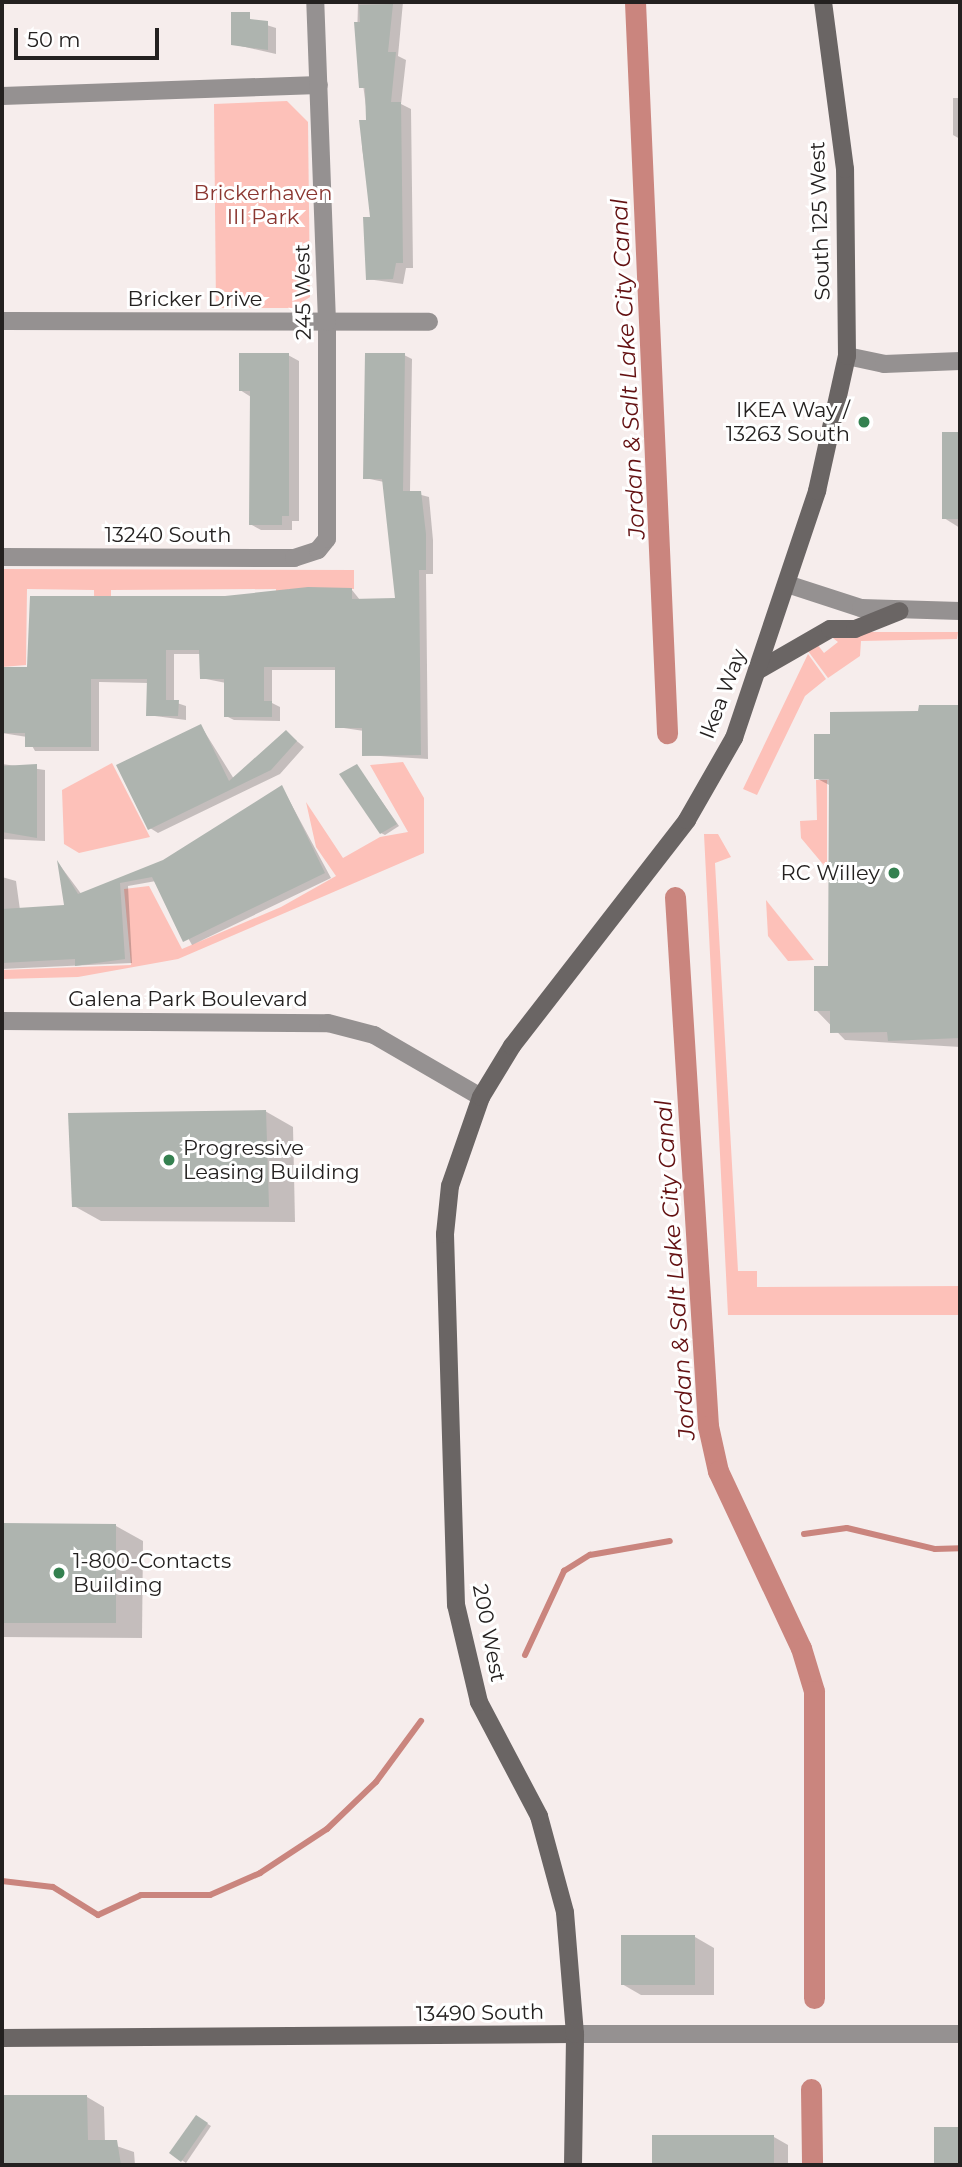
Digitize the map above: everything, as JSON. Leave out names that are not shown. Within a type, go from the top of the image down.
[{"type":"main road","name":"South 125 West","points":[[822,2],[845,169],[847,356]]},
{"type":"main road","name":"Ikea Way","points":[[481,1097],[512,1046],[687,820],[734,738],[817,491],[847,356]]},
{"type":"main road","points":[[757,671],[830,629],[855,629],[900,611]]},
{"type":"main road","name":"200 West","points":[[481,1097],[460,1150],[445,1234],[456,1605],[479,1702],[539,1816],[559,1886],[575,2034],[573,2165]]},
{"type":"main road","name":"13490 South","points":[[2,2038],[575,2034]]},
{"type":"street","name":"245 West","points":[[315,2],[327,322],[327,539]]},
{"type":"street","points":[[2,96],[319,85]]},
{"type":"street","name":"Bricker Drive","points":[[2,321],[429,323]]},
{"type":"street","points":[[847,356],[884,364],[960,361]]},
{"type":"street","name":"13240 South","points":[[2,557],[294,558],[318,550],[327,539]]},
{"type":"street","points":[[787,584],[861,608],[960,611]]},
{"type":"street","name":"Galena Park Boulevard","points":[[2,1021],[328,1023],[374,1035],[481,1097]]},
{"type":"street","name":"13490 South","points":[[575,2034],[960,2034]]},
{"type":"green space","name":"Brickerhaven III Park","points":[[287,101],[308,122],[310,297],[293,308],[216,308],[214,104]]},
{"type":"green space","points":[[2,569],[354,570],[354,589],[288,589],[288,667],[276,661],[276,589],[111,590],[111,662],[95,662],[94,590],[27,589],[26,665],[2,667]]},
{"type":"green space","points":[[851,632],[958,632],[957,639],[861,641],[860,656],[828,678],[808,651],[817,644],[824,653],[838,642],[829,635]]},
{"type":"green space","points":[[808,654],[826,679],[805,696],[757,795],[743,789]]},
{"type":"green space","points":[[403,762],[424,798],[424,853],[178,959],[78,977],[2,979],[2,970],[131,965],[124,889],[149,886],[182,949],[281,907],[336,876],[316,847],[306,802],[343,858],[380,837],[408,832],[370,765]]},
{"type":"green space","points":[[112,763],[150,837],[79,853],[64,844],[62,790]]},
{"type":"green space","points":[[816,780],[827,780],[827,869],[801,838],[800,821],[817,820]]},
{"type":"green space","points":[[704,834],[718,834],[731,857],[715,863],[738,1271],[757,1271],[757,1287],[960,1286],[960,1315],[728,1315]]},
{"type":"green space","points":[[766,900],[814,960],[788,961],[768,936]]},
{"type":"building","points":[[393,4],[388,52],[396,52],[391,102],[401,102],[403,263],[396,263],[393,279],[366,280],[363,217],[370,217],[359,120],[366,120],[365,88],[359,88],[354,22],[360,22],[359,5]]},
{"type":"building","points":[[231,12],[250,12],[250,19],[268,21],[268,50],[231,45]]},
{"type":"building","points":[[239,353],[289,353],[289,516],[282,516],[282,525],[249,525],[250,391],[239,391]]},
{"type":"building","points":[[365,353],[405,353],[403,491],[421,491],[426,534],[426,570],[419,570],[421,755],[362,756],[362,728],[335,728],[335,667],[264,667],[264,701],[272,701],[272,717],[224,717],[224,679],[200,679],[199,650],[166,650],[166,700],[179,700],[178,716],[146,716],[147,679],[91,679],[91,747],[25,747],[25,733],[2,733],[2,667],[27,667],[30,596],[225,596],[308,587],[352,588],[352,599],[395,598],[382,479],[363,479]]},
{"type":"building","points":[[942,432],[960,432],[960,519],[942,519]]},
{"type":"building","name":"RC Willey","points":[[919,705],[959,705],[960,711],[960,1038],[888,1041],[887,1032],[830,1033],[830,1011],[814,1011],[814,966],[828,966],[829,779],[814,779],[814,734],[830,734],[830,712],[918,711]]},
{"type":"building","points":[[201,724],[229,781],[286,730],[297,741],[271,770],[148,830],[116,765]]},
{"type":"building","points":[[37,764],[37,838],[2,832],[2,766]]},
{"type":"building","points":[[357,764],[397,824],[380,834],[339,774]]},
{"type":"building","points":[[282,785],[325,873],[183,942],[152,877],[120,883],[125,959],[75,966],[75,959],[2,963],[2,909],[64,905],[57,860],[78,894],[163,860]]},
{"type":"building","name":"Progressive Leasing Building","points":[[266,1110],[269,1207],[72,1207],[68,1113]]},
{"type":"building","name":"1-800-Contacts Building","points":[[2,1523],[116,1524],[116,1623],[2,1623]]},
{"type":"building","points":[[621,1935],[695,1935],[695,1985],[621,1985]]},
{"type":"building","points":[[2,2095],[87,2095],[88,2140],[117,2140],[121,2165],[2,2165]]},
{"type":"building","points":[[196,2115],[208,2123],[181,2162],[169,2153]]},
{"type":"building","points":[[934,2127],[960,2127],[960,2165],[934,2165]]},
{"type":"building","points":[[652,2135],[774,2135],[774,2165],[652,2165]]},
{"type":"waterway","name":"Jordan & Salt Lake City Canal","points":[[635,2],[667,733]]},
{"type":"waterway","name":"Jordan & Salt Lake City Canal","points":[[675,897],[708,1426],[718,1471],[801,1648],[814,1691],[814,1998]]},
{"type":"waterway","points":[[804,1534],[847,1528],[935,1549],[960,1548]]},
{"type":"waterway","points":[[525,1655],[564,1571],[590,1555],[670,1541]]},
{"type":"waterway","points":[[2,1881],[53,1887],[98,1915],[141,1895],[210,1895],[260,1873],[327,1829],[376,1782],[421,1721]]},
{"type":"waterway","name":"Jordan & Salt Lake City Canal","points":[[811,2089],[812,2165]]},
{"type":"place","name":"IKEA Way / 13263 South","points":[[864,422]]},
{"type":"place","name":"RC Willey","points":[[894,873]]},
{"type":"place","name":"Progressive Leasing Building","points":[[169,1160]]},
{"type":"place","name":"1-800-Contacts Building","points":[[59,1573]]}]
